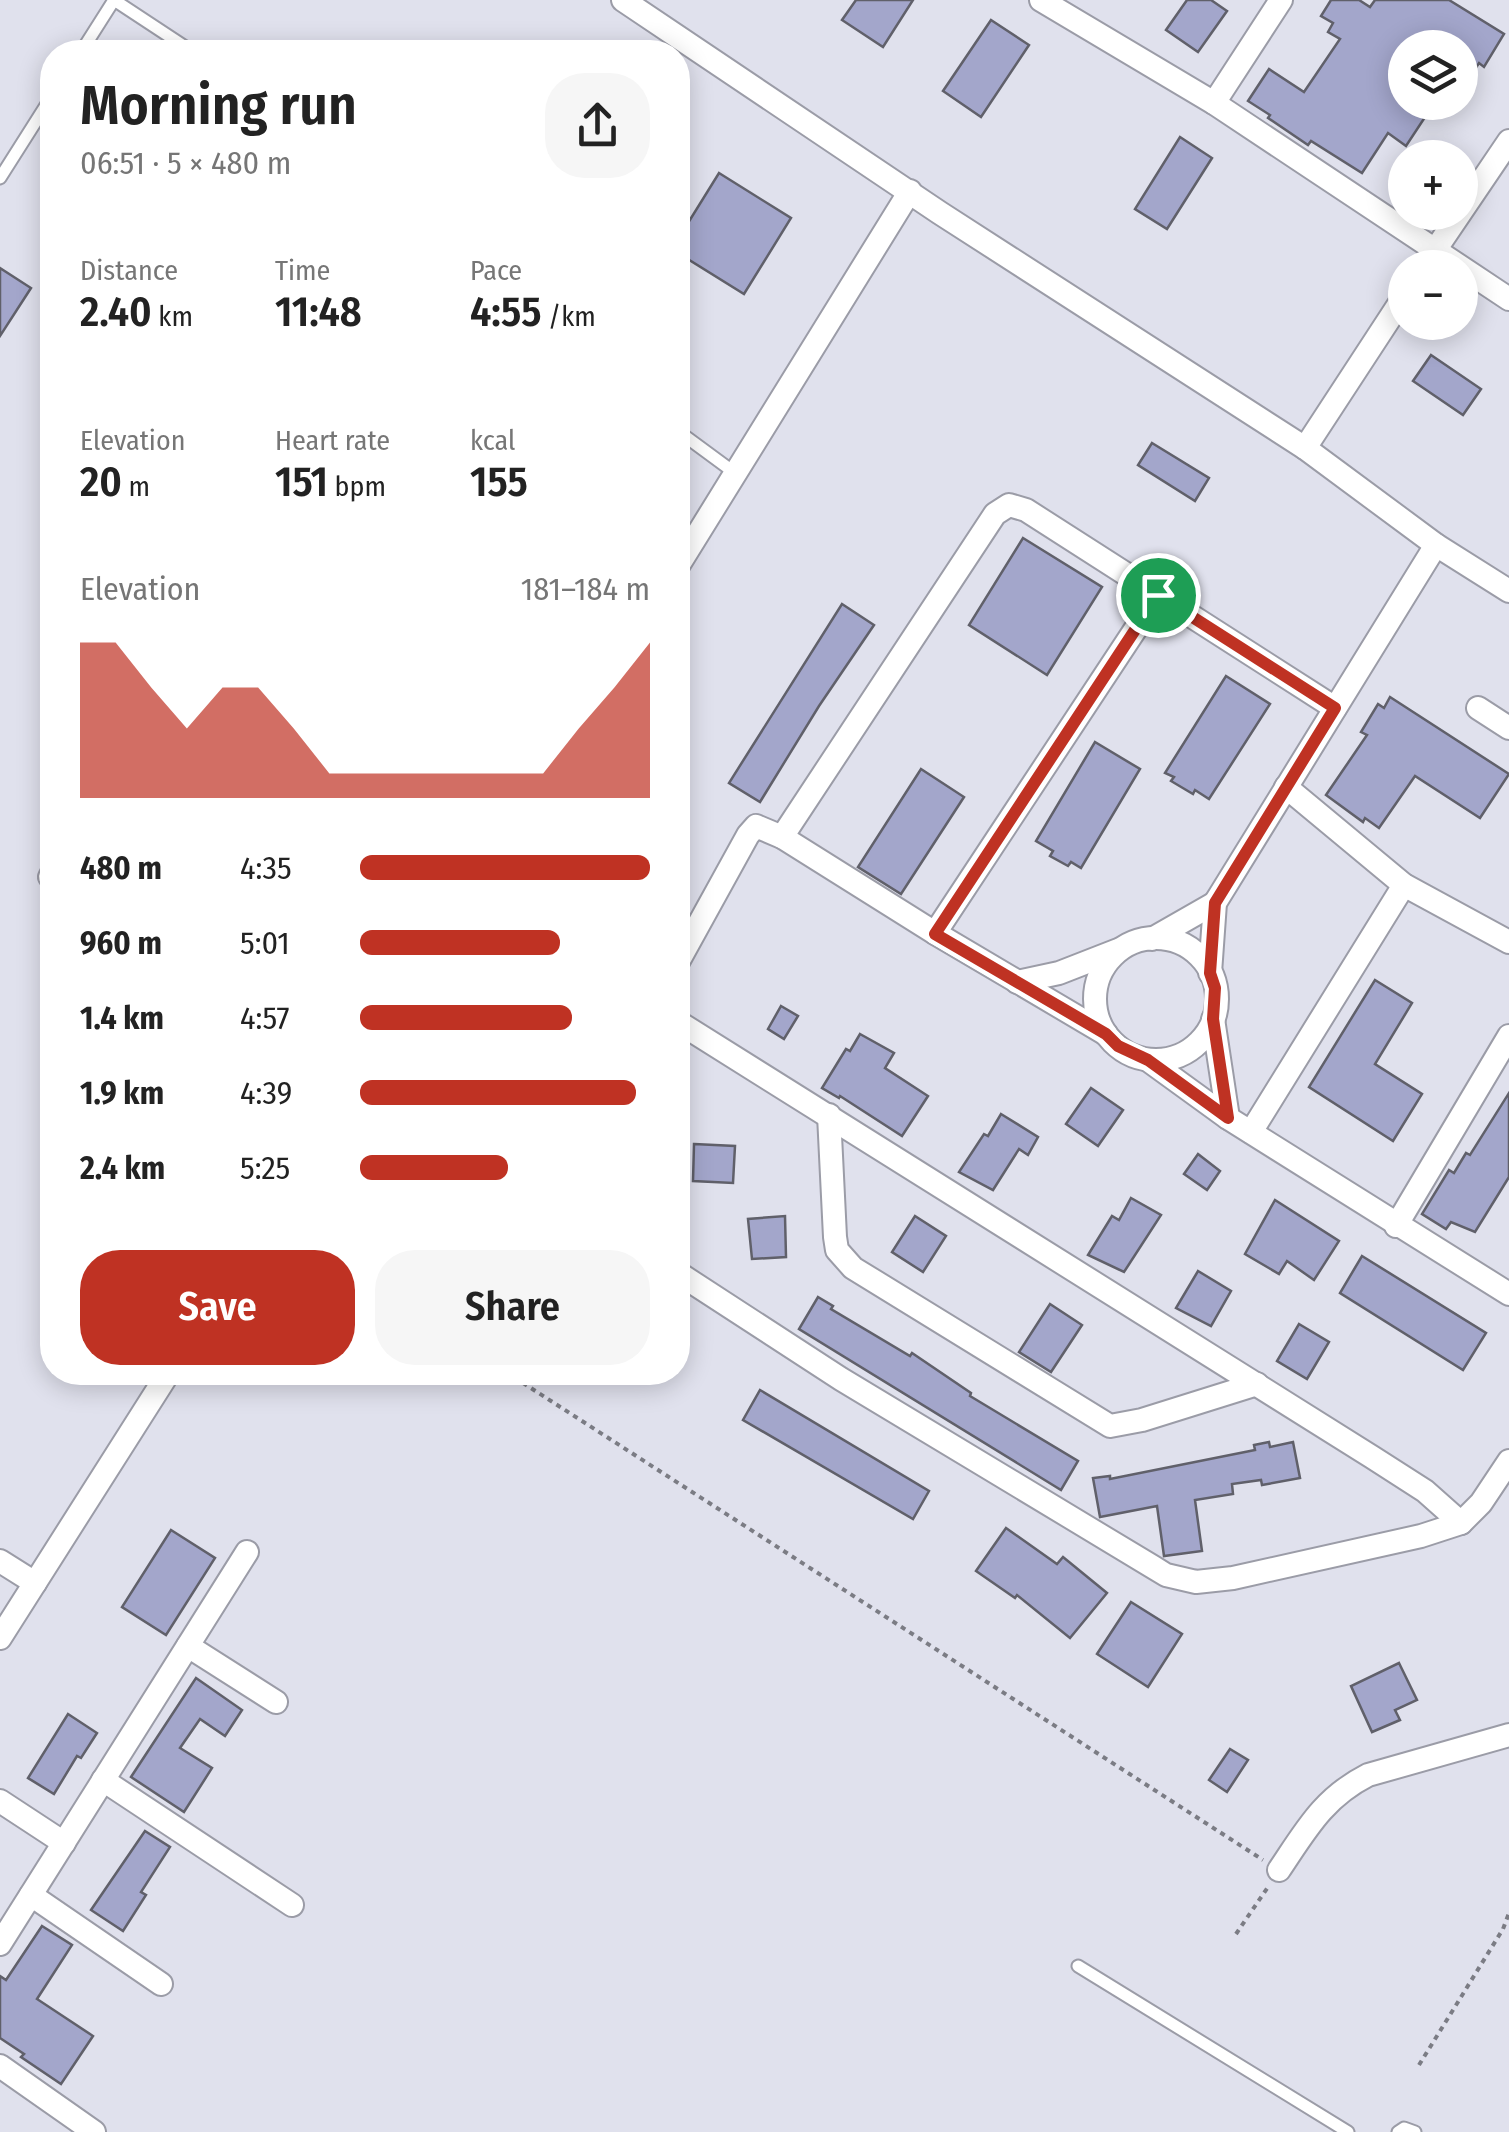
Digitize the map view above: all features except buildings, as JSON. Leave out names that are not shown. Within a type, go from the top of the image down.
[{"type":"street","points":[[623,0],[683,40]]},
{"type":"street","points":[[1040,0],[1214,103],[1418,250]]},
{"type":"street","points":[[1214,103],[1281,0]]},
{"type":"street","points":[[690,45],[1305,448],[1436,545],[1509,591]]},
{"type":"street","points":[[1434,250],[1509,140]]},
{"type":"street","points":[[690,546],[910,191]]},
{"type":"street","points":[[1478,283],[1509,299]]},
{"type":"street","points":[[1305,448],[1388,321]]},
{"type":"street","points":[[782,837],[994,514],[1009,504],[1026,510],[1335,708]]},
{"type":"street","points":[[1210,973],[1215,903],[1436,545]]},
{"type":"street","points":[[935,934],[1158,595]]},
{"type":"street","points":[[1478,708],[1509,728]]},
{"type":"street","points":[[1286,787],[1404,885],[1509,942]]},
{"type":"street","points":[[690,941],[752,830],[756,826],[782,837],[935,934],[1106,1034],[1118,1046],[1148,1060],[1228,1118],[1509,1294]]},
{"type":"street","points":[[1251,1132],[1404,885]]},
{"type":"street","points":[[1016,982],[1040,979],[1152,938],[1215,903]]},
{"type":"street","points":[[1152,938],[1186,947],[1210,973],[1215,988],[1213,1019],[1228,1118]]},
{"type":"street","points":[[1106,1034],[1095,1004],[1096,988],[1109,959],[1121,948]]},
{"type":"street","points":[[1148,1060],[1188,1051],[1208,1031],[1213,1019]]},
{"type":"street","points":[[690,1029],[1257,1384],[1425,1492],[1461,1522]]},
{"type":"street","points":[[1396,1226],[1509,1036]]},
{"type":"street","points":[[830,1115],[837,1250],[853,1268],[1110,1426],[1142,1420],[1257,1384]]},
{"type":"street","points":[[690,1282],[841,1378],[1166,1575],[1181,1580],[1233,1578],[1421,1536],[1461,1522],[1481,1503],[1509,1461]]},
{"type":"street","points":[[0,1638],[161,1385]]},
{"type":"street","points":[[0,1944],[247,1552]]},
{"type":"street","points":[[0,1560],[35,1583]]},
{"type":"street","points":[[188,1646],[276,1702]]},
{"type":"street","points":[[1279,1870],[1320,1809],[1351,1784],[1368,1775],[1509,1735]]},
{"type":"street","points":[[103,1780],[292,1905]]},
{"type":"street","points":[[0,1801],[64,1843]]},
{"type":"street","points":[[31,1894],[162,1984]]},
{"type":"street","points":[[0,2066],[94,2132]]},
{"type":"lane","points":[[88,40],[114,0],[176,40]]},
{"type":"lane","points":[[0,178],[40,115]]},
{"type":"lane","points":[[690,440],[735,473]]},
{"type":"lane","points":[[1078,1966],[1348,2132]]},
{"type":"lane","points":[[1398,2132],[1404,2128],[1415,2132]]},
{"type":"path","points":[[526,1385],[1279,1870],[1236,1934]]},
{"type":"path","points":[[1419,2065],[1503,1930],[1509,1913]]},
{"type":"route","points":[[1158,595],[1335,708],[1215,903],[1210,973],[1215,988],[1213,1019],[1228,1118],[1148,1060],[1132,1055],[1106,1034],[935,934],[1158,595]]}]
